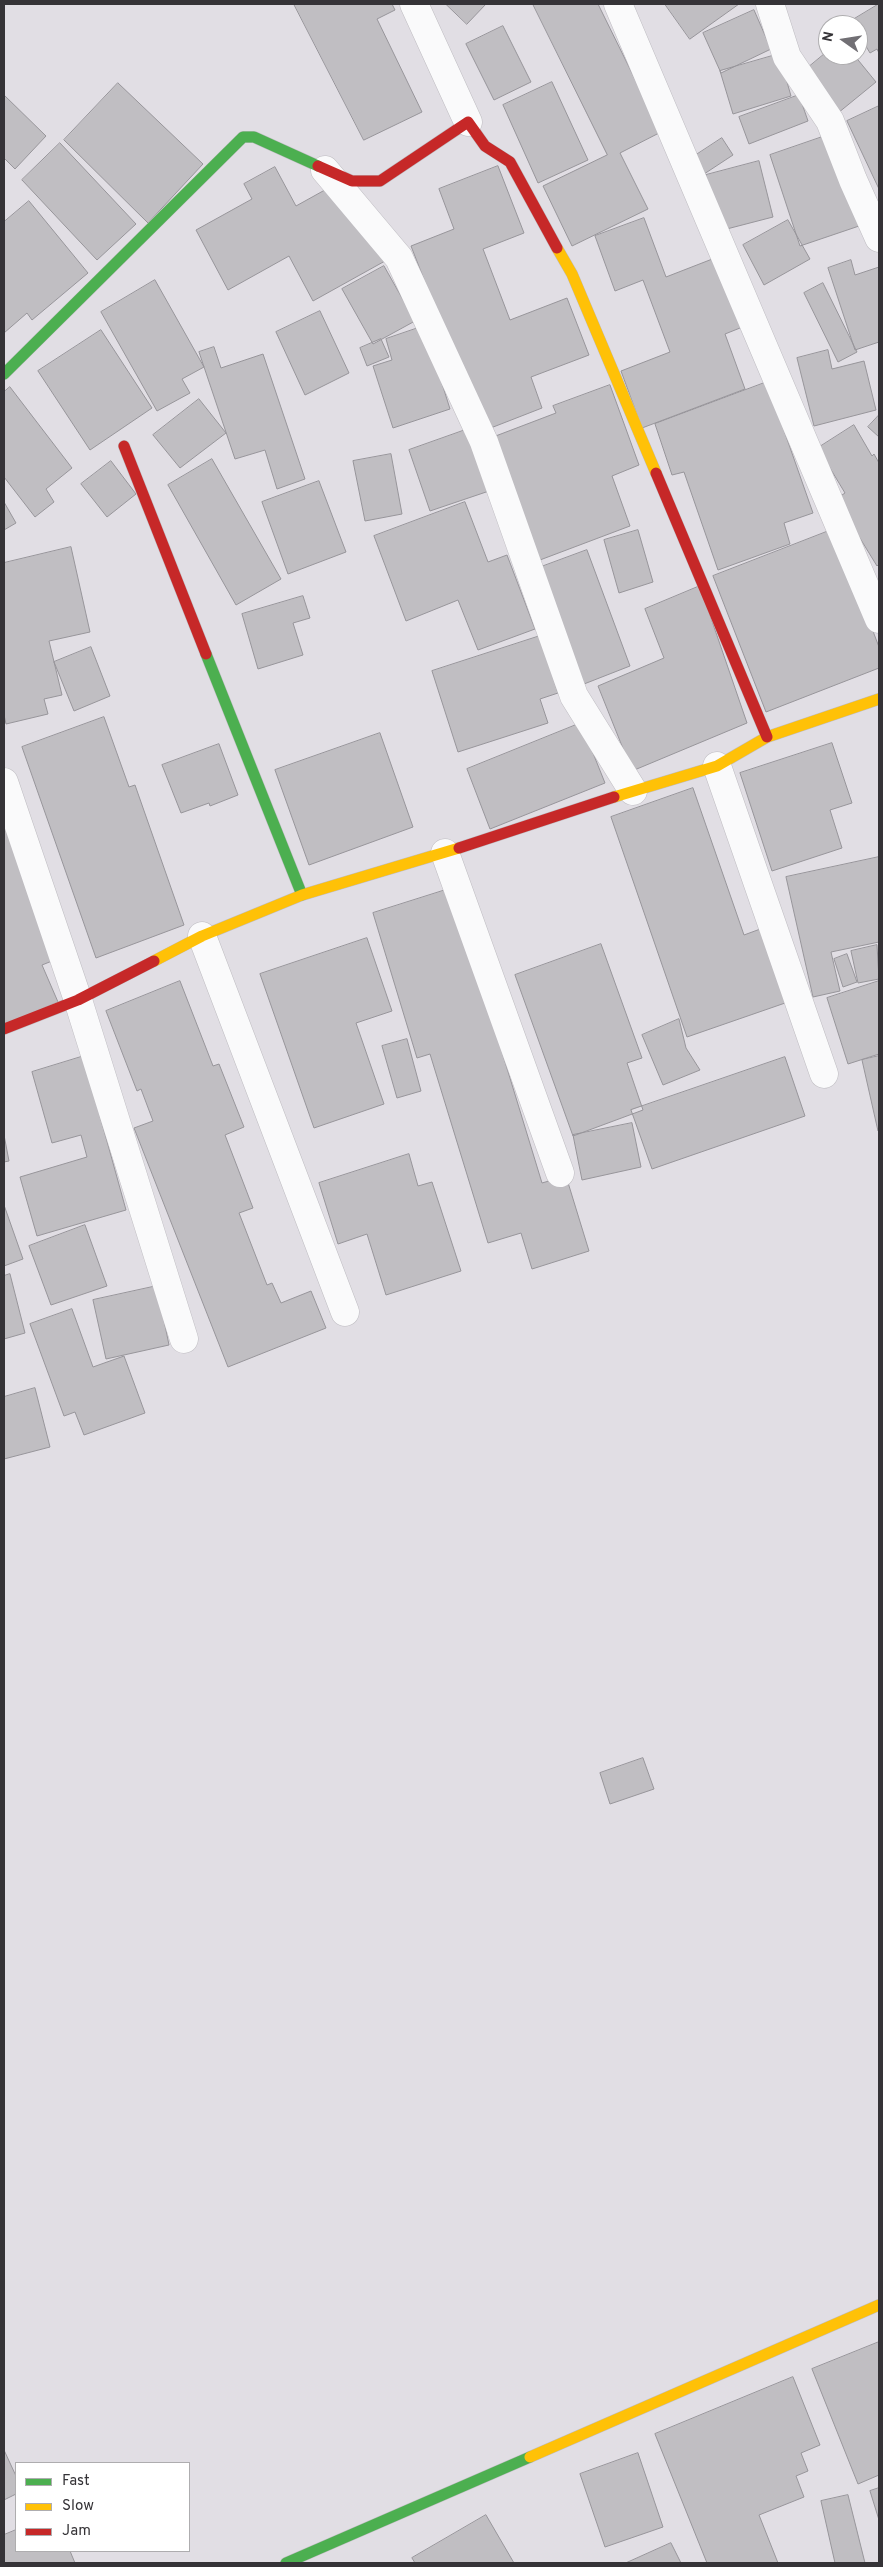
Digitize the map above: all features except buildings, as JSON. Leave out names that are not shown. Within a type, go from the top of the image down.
[{"type":"street","points":[[414,4],[468,122],[485,146],[510,162],[572,274],[767,737]]},
{"type":"street","points":[[618,4],[879,619]]},
{"type":"street","points":[[770,4],[787,57],[830,121],[853,180],[879,238]]},
{"type":"street","points":[[4,374],[243,137],[254,137],[352,182],[380,181],[468,122]]},
{"type":"street","points":[[325,170],[399,258],[484,442],[574,696],[633,791]]},
{"type":"street","points":[[124,446],[302,895]]},
{"type":"street","points":[[4,1029],[78,1000],[202,936],[302,895],[445,853],[633,791],[718,766],[767,737],[879,699]]},
{"type":"street","points":[[718,766],[824,1074]]},
{"type":"street","points":[[4,782],[78,1000],[184,1339]]},
{"type":"street","points":[[445,853],[560,1173]]},
{"type":"street","points":[[202,936],[345,1312]]},
{"type":"street","points":[[286,2563],[879,2305]]},
{"type":"traffic: fast","points":[[4,374],[243,137],[254,137],[318,166]]},
{"type":"traffic: fast","points":[[206,654],[302,895]]},
{"type":"traffic: fast","points":[[286,2563],[530,2457]]},
{"type":"traffic: slow","points":[[557,248],[572,274],[656,473]]},
{"type":"traffic: slow","points":[[614,797],[717,766],[767,737],[879,699]]},
{"type":"traffic: slow","points":[[154,961],[202,936],[302,895],[459,848]]},
{"type":"traffic: slow","points":[[530,2457],[879,2305]]},
{"type":"traffic: jam","points":[[318,166],[352,181],[380,181],[468,122],[485,146],[510,162],[557,248]]},
{"type":"traffic: jam","points":[[124,446],[206,654]]},
{"type":"traffic: jam","points":[[656,473],[767,737]]},
{"type":"traffic: jam","points":[[459,848],[614,797]]},
{"type":"traffic: jam","points":[[4,1029],[78,1000],[154,961]]}]
